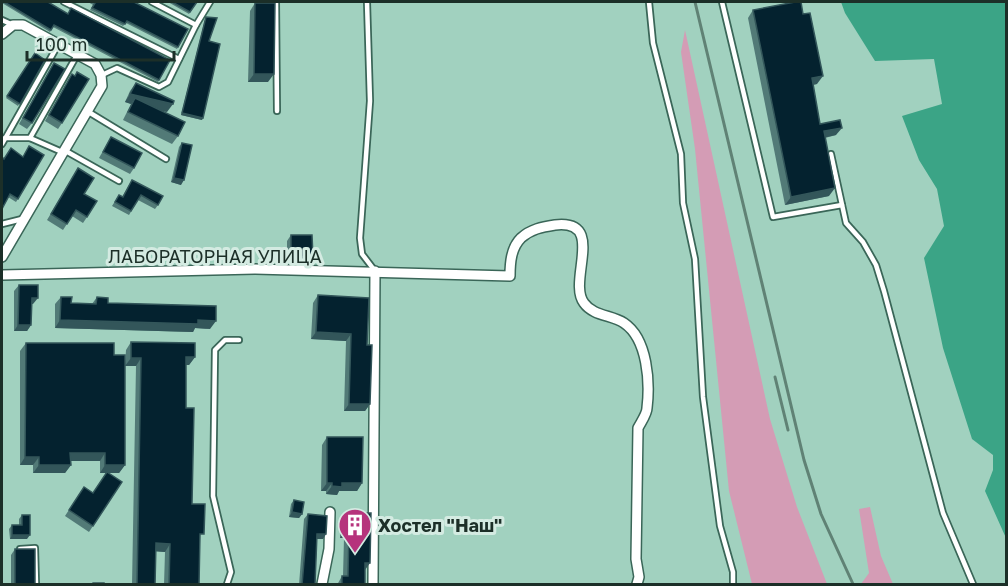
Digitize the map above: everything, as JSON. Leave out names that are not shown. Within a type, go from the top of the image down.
[{"type":"street","points":[[2,34],[13,25],[23,26],[94,64],[101,75],[102,86],[2,257]]},
{"type":"street","name":"ЛАБОРАТОРНАЯ УЛИЦА","points":[[2,275],[138,270],[375,271],[510,276],[511,256],[520,239],[538,228],[561,225],[577,230],[583,238],[580,294],[584,303],[592,311],[623,322],[632,330],[646,359],[647,411],[638,428],[636,559],[639,577],[637,585]]},
{"type":"street","points":[[373,585],[375,271]]},
{"type":"street","points":[[322,585],[329,549],[330,512]]},
{"type":"lane","points":[[64,2],[179,59]]},
{"type":"lane","points":[[152,2],[196,25]]},
{"type":"lane","points":[[101,75],[117,68],[159,87],[168,82],[210,2]]},
{"type":"lane","points":[[276,2],[277,111]]},
{"type":"lane","points":[[367,2],[370,101],[360,238],[362,254],[375,271]]},
{"type":"lane","points":[[649,2],[653,43],[681,154],[683,203],[695,259],[703,397],[720,526],[733,572],[733,585]]},
{"type":"lane","points":[[722,2],[773,217],[842,205]]},
{"type":"lane","points":[[2,20],[13,25]]},
{"type":"lane","points":[[2,144],[58,45]]},
{"type":"lane","points":[[30,138],[77,55]]},
{"type":"lane","points":[[87,111],[166,159]]},
{"type":"lane","points":[[5,138],[30,138],[64,151],[119,181]]},
{"type":"lane","points":[[831,154],[846,223],[863,242],[876,265],[943,513],[973,585]]},
{"type":"lane","points":[[2,224],[24,219]]},
{"type":"lane","points":[[227,585],[231,572],[213,496],[215,350],[225,340],[239,340]]},
{"type":"lane","points":[[20,549],[35,548],[36,585]]},
{"type":"shaded area","points":[[841,2],[1006,2],[1006,538],[985,491],[993,470],[993,455],[972,439],[943,348],[924,258],[944,226],[937,189],[919,160],[902,116],[942,104],[934,59],[875,61],[845,13]]},
{"type":"shaded area","points":[[685,30],[770,419],[797,507],[827,584],[752,584],[729,491],[695,149],[681,52]]},
{"type":"shaded area","points":[[870,507],[881,556],[893,584],[861,584],[869,573],[859,509]]},
{"type":"building","points":[[4,2],[48,2],[68,14],[71,8],[170,60],[159,80],[54,25],[51,30]]},
{"type":"building","points":[[93,2],[134,2],[188,29],[178,47],[127,21],[125,24],[92,8],[95,3]]},
{"type":"building","points":[[172,2],[197,2],[190,12]]},
{"type":"building","points":[[801,2],[803,14],[810,13],[823,76],[812,78],[820,124],[840,120],[842,128],[824,131],[835,188],[791,197],[753,10]]},
{"type":"building","points":[[255,3],[275,3],[274,74],[254,74]]},
{"type":"building","points":[[206,17],[217,18],[209,41],[220,44],[203,118],[182,113]]},
{"type":"building","points":[[35,53],[45,60],[20,104],[7,96]]},
{"type":"building","points":[[54,63],[65,69],[32,123],[23,118]]},
{"type":"building","points":[[77,72],[89,79],[62,123],[49,115],[72,74],[75,76]]},
{"type":"building","points":[[136,83],[174,101],[173,104],[130,94]]},
{"type":"building","points":[[135,98],[185,122],[178,136],[128,112]]},
{"type":"building","points":[[111,137],[142,153],[134,168],[103,152]]},
{"type":"building","points":[[182,143],[192,145],[184,180],[174,178]]},
{"type":"building","points":[[29,146],[44,155],[18,199],[10,194],[2,209],[2,157],[4,159],[11,148],[23,157]]},
{"type":"building","points":[[78,168],[94,178],[84,194],[97,201],[87,217],[76,210],[67,224],[51,214]]},
{"type":"building","points":[[132,180],[163,196],[158,205],[141,195],[131,211],[115,202],[119,195],[123,197]]},
{"type":"building","points":[[291,235],[312,235],[313,257],[291,257]]},
{"type":"building","points":[[19,285],[38,285],[38,298],[32,298],[31,325],[18,325]]},
{"type":"building","points":[[318,295],[369,298],[367,345],[372,345],[370,404],[349,404],[351,334],[316,332]]},
{"type":"building","points":[[61,297],[72,297],[71,303],[96,304],[97,297],[108,298],[108,303],[216,306],[216,321],[198,320],[198,324],[60,320]]},
{"type":"building","points":[[131,342],[195,343],[195,357],[186,357],[186,408],[194,408],[192,504],[205,504],[204,534],[200,534],[199,585],[169,585],[170,544],[156,543],[155,585],[137,585],[141,358],[131,358]]},
{"type":"building","points":[[26,343],[114,343],[114,355],[125,355],[125,465],[105,465],[105,453],[70,453],[71,465],[39,465],[39,457],[25,457]]},
{"type":"building","points":[[327,437],[363,437],[362,483],[342,483],[342,487],[327,483]]},
{"type":"building","points":[[107,472],[122,482],[93,526],[69,510],[84,487],[93,493]]},
{"type":"building","points":[[294,500],[304,502],[302,514],[292,512]]},
{"type":"building","points":[[346,513],[371,513],[370,563],[365,563],[365,585],[342,585],[342,576],[348,576],[349,530],[345,530]]},
{"type":"building","points":[[308,514],[327,516],[326,534],[317,534],[315,584],[302,585]]},
{"type":"building","points":[[22,515],[30,515],[30,535],[12,535],[12,525],[22,525]]},
{"type":"building","points":[[15,549],[35,549],[35,585],[15,585]]},
{"type":"building","points":[[93,583],[104,583],[104,585],[92,585]]},
{"type":"railway","points":[[695,2],[804,460],[821,514],[853,584]]},
{"type":"railway","points":[[775,377],[788,430]]},
{"type":"place","name":"Хостел \"Наш\"","points":[[355,554]]}]
